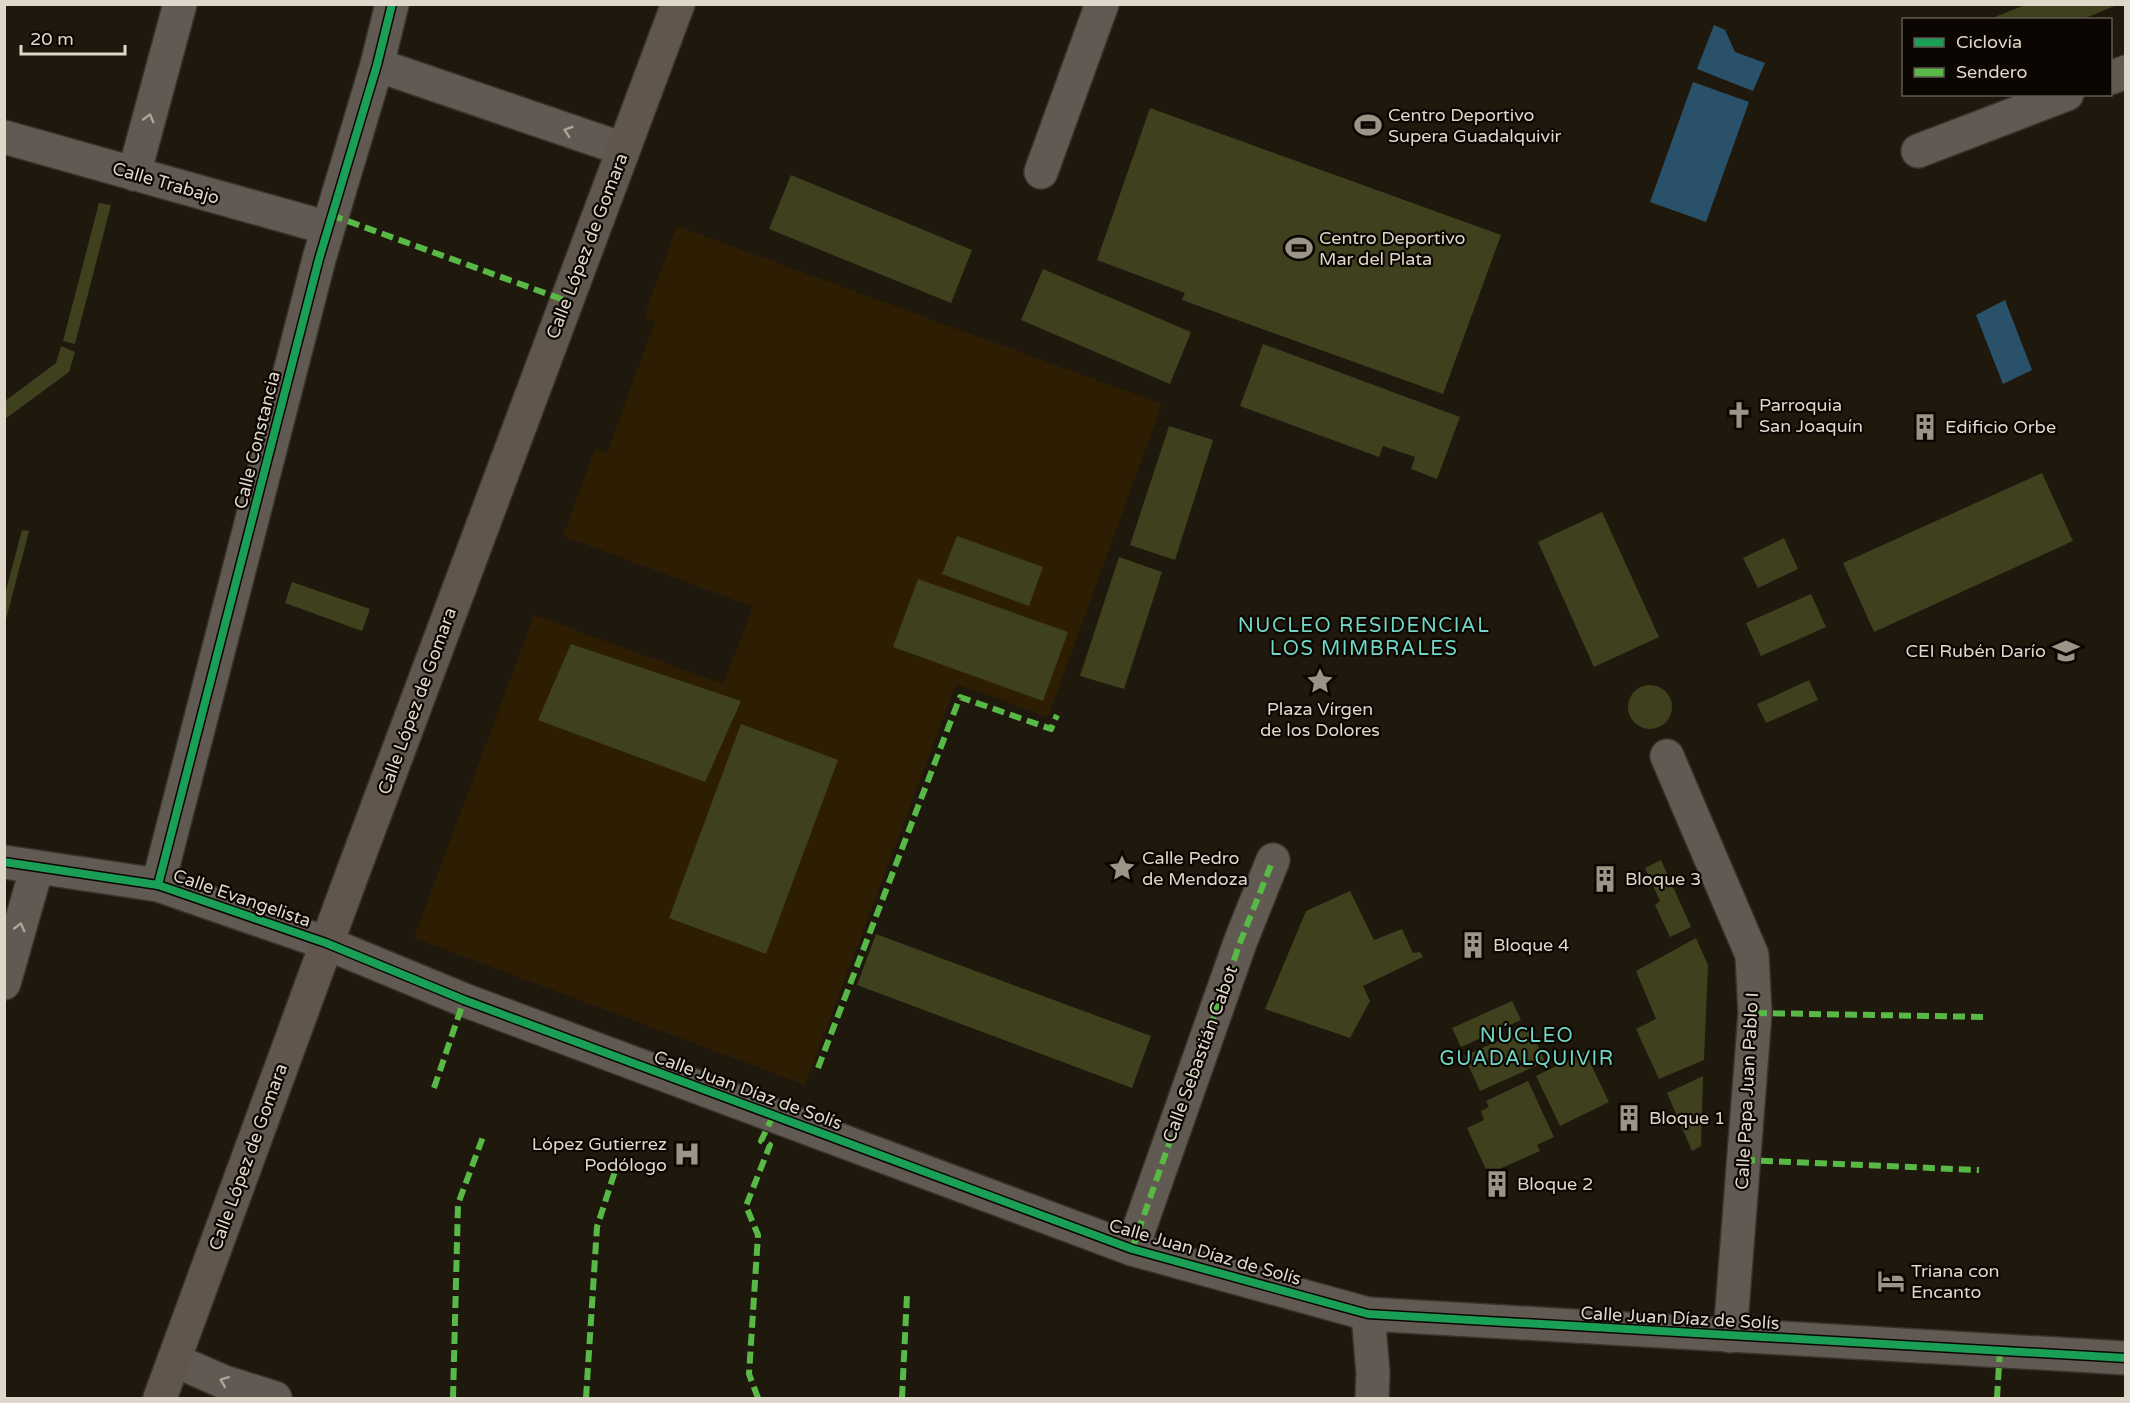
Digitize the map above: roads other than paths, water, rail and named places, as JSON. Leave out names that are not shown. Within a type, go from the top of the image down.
[{"type":"main road","name":"Calle López de Gomara","points":[[160,1398],[326,943],[678,4]]},
{"type":"street","points":[[134,174],[180,4]]},
{"type":"street","name":"Calle Constancia","points":[[158,885],[328,228],[378,65],[392,4]]},
{"type":"street","points":[[1041,172],[1102,4]]},
{"type":"street","points":[[378,65],[623,149]]},
{"type":"street","points":[[1918,152],[2062,96]]},
{"type":"street","name":"Calle Trabajo","points":[[4,137],[328,228]]},
{"type":"street","name":"Calle Papa Juan Pablo I","points":[[1667,756],[1752,955],[1755,1013],[1730,1336]]},
{"type":"street","name":"Calle Sebastián Cabot","points":[[1132,1249],[1241,940],[1273,860]]},
{"type":"street","name":"Calle Evangelista","points":[[4,862],[158,885],[326,943]]},
{"type":"street","points":[[4,983],[37,867]]},
{"type":"street","name":"Calle Juan Díaz de Solís","points":[[326,943],[475,1005],[1132,1249],[1368,1314],[2126,1358]]},
{"type":"street","points":[[1368,1314],[1373,1372],[1372,1398]]},
{"type":"street","points":[[174,1360],[224,1382],[275,1398]]},
{"type":"water","points":[[1714,25],[1725,30],[1735,52],[1765,63],[1753,91],[1697,69]]},
{"type":"water","points":[[1693,82],[1749,102],[1706,222],[1650,202]]},
{"type":"water","points":[[2005,300],[2032,370],[2003,384],[1976,315]]},
{"type":"place","name":"Centro Deportivo Supera Guadalquivir","points":[[1368,125]]},
{"type":"place","name":"Centro Deportivo Mar del Plata","points":[[1299,248]]},
{"type":"place","name":"Parroquia San Joaquín","points":[[1739,415]]},
{"type":"place","name":"Edificio Orbe","points":[[1925,427]]},
{"type":"place","name":"CEI Rubén Darío","points":[[2066,651]]},
{"type":"place","name":"Plaza Vírgen de los Dolores","points":[[1320,681]]},
{"type":"place","name":"Calle Pedro de Mendoza","points":[[1122,868]]},
{"type":"place","name":"Bloque 3","points":[[1605,879]]},
{"type":"place","name":"Bloque 4","points":[[1473,945]]},
{"type":"place","name":"Bloque 1","points":[[1629,1118]]},
{"type":"place","name":"López Gutierrez Podólogo","points":[[687,1154]]},
{"type":"place","name":"Bloque 2","points":[[1497,1184]]},
{"type":"place","name":"Triana con Encanto","points":[[1891,1281]]},
{"type":"district","name":"NUCLEO RESIDENCIAL LOS MIMBRALES","points":[[1364,638]]},
{"type":"district","name":"NÚCLEO GUADALQUIVIR","points":[[1527,1048]]}]
